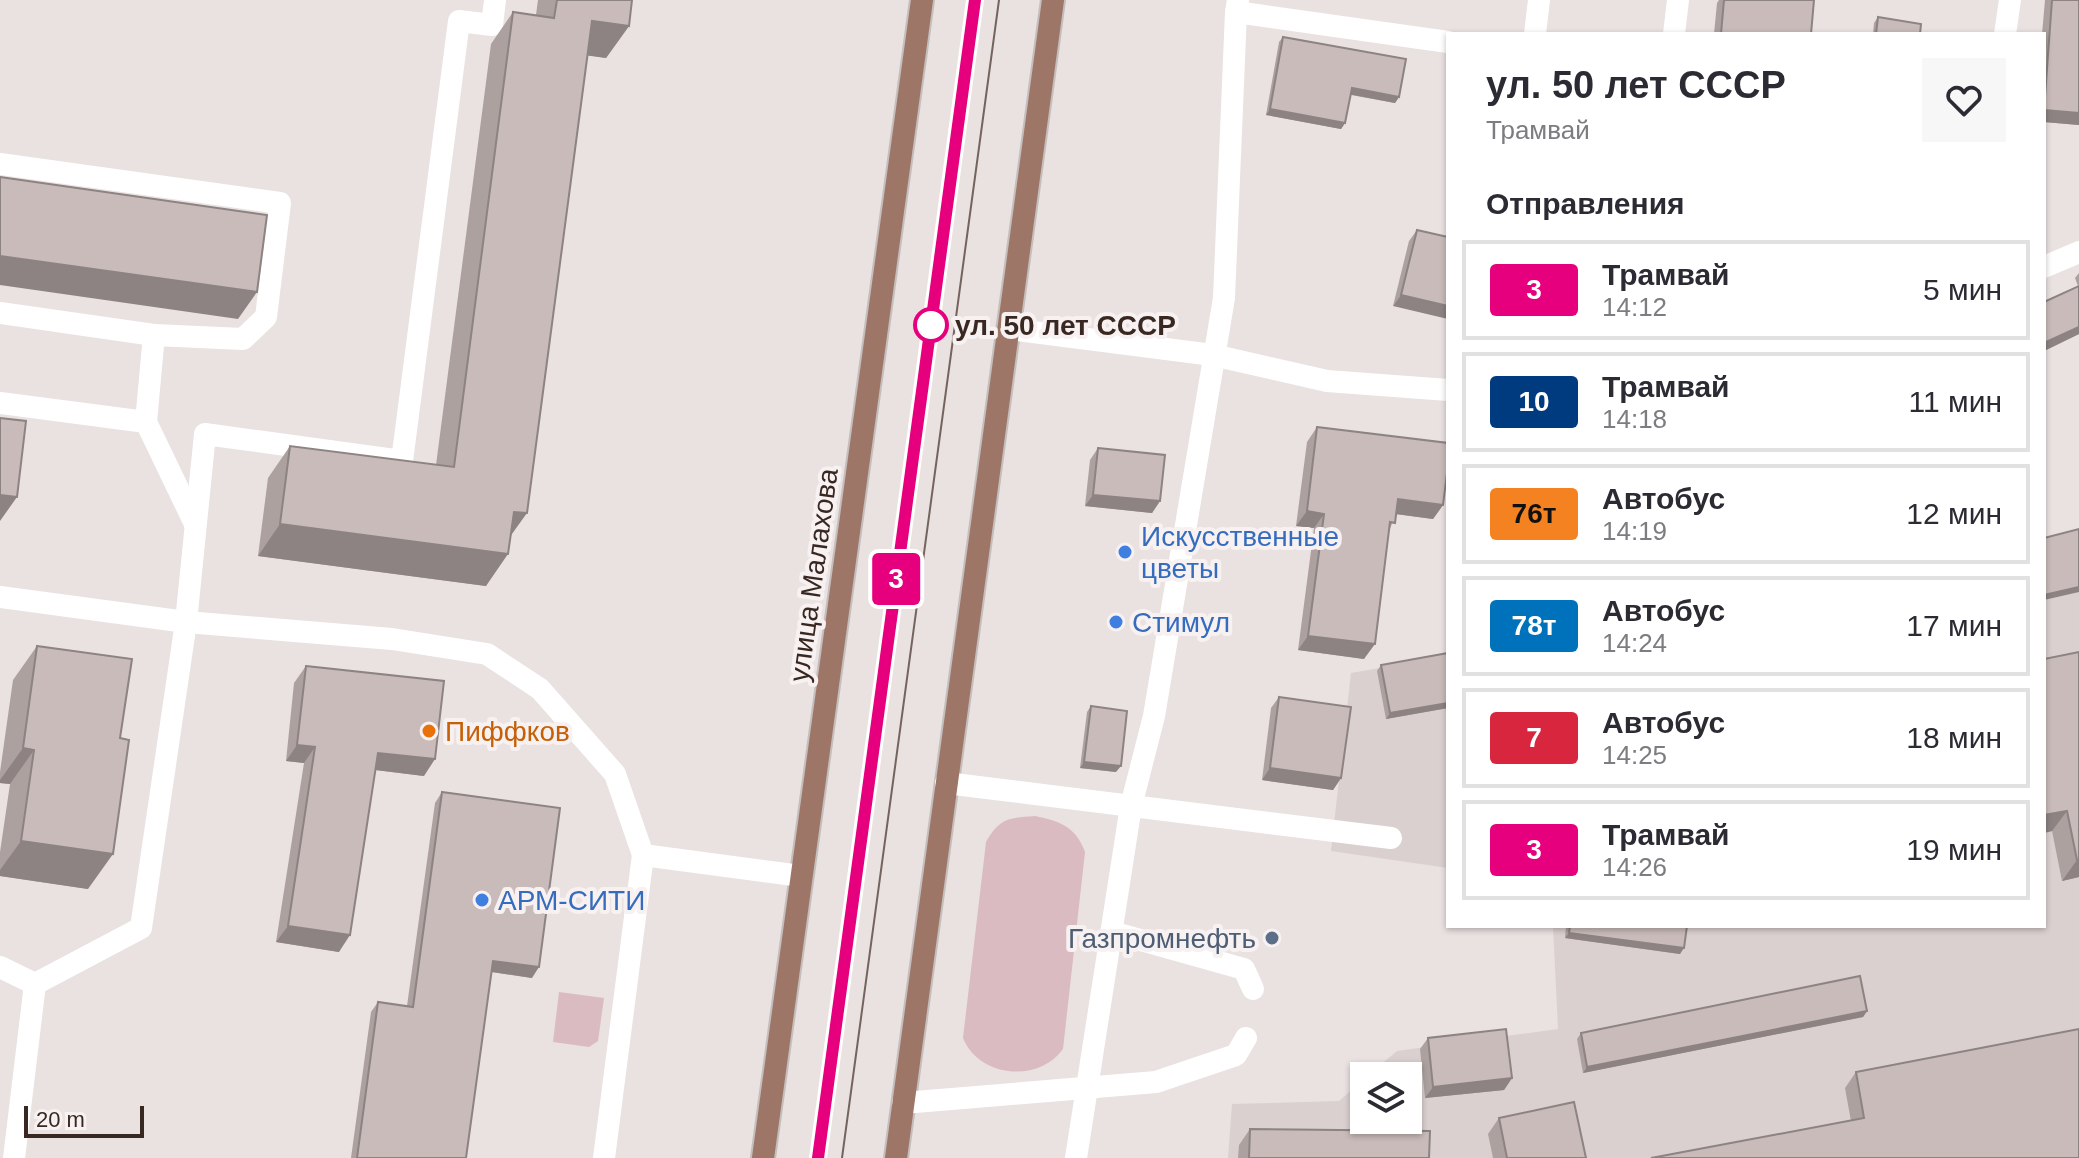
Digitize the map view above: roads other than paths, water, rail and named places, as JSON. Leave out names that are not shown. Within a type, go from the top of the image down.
[{"type":"main road","name":"улица Малахова","points":[[763,1158],[922,0]]},
{"type":"main road","points":[[896,1158],[1053,0]]},
{"type":"street","points":[[35,984],[141,928],[186,622],[205,434],[402,461],[459,21],[492,25],[495,0]]},
{"type":"street","points":[[1535,32],[1539,0]]},
{"type":"street","points":[[1674,32],[1678,0]]},
{"type":"street","points":[[2005,32],[2010,0]]},
{"type":"street","points":[[1076,1158],[1131,806],[1154,716],[1224,298],[1237,6],[1446,42]]},
{"type":"street","points":[[0,164],[280,203],[266,317],[243,339],[154,335],[0,313]]},
{"type":"street","points":[[2046,266],[2079,252]]},
{"type":"street","points":[[1009,329],[1213,355],[1327,381],[1446,390]]},
{"type":"street","points":[[154,335],[146,422],[196,525]]},
{"type":"street","points":[[0,403],[146,422]]},
{"type":"street","points":[[0,597],[186,622],[392,639],[487,654],[540,689],[615,774],[643,855],[604,1158]]},
{"type":"street","points":[[946,783],[1391,838]]},
{"type":"street","points":[[643,855],[801,876]]},
{"type":"street","points":[[1112,932],[1244,969],[1253,989]]},
{"type":"street","points":[[0,967],[35,984]]},
{"type":"street","points":[[14,1158],[35,984]]},
{"type":"street","points":[[903,1103],[1156,1082],[1236,1055],[1246,1038]]},
{"type":"tram line","points":[[818,1158],[975,0]]},
{"type":"tram line","name":"3","points":[[818,1158],[975,0]]},
{"type":"tram line","points":[[842,1158],[999,0]]},
{"type":"place","name":"ул. 50 лет СССР","points":[[931,325]]},
{"type":"place","name":"Искусственные цветы","points":[[1125,552]]},
{"type":"place","name":"Стимул","points":[[1116,622]]},
{"type":"place","name":"Пиффков","points":[[429,731]]},
{"type":"place","name":"АРМ-СИТИ","points":[[482,900]]},
{"type":"place","name":"Газпромнефть","points":[[1272,938]]}]
